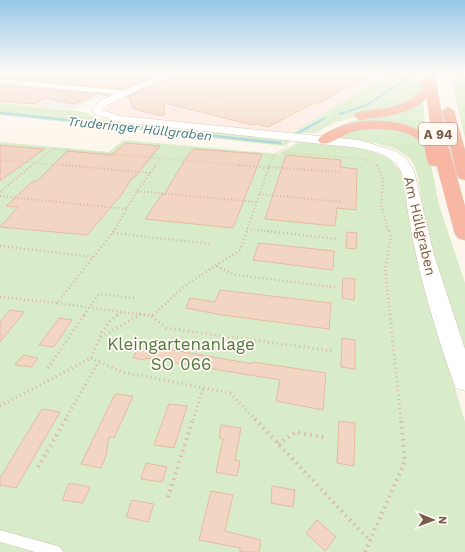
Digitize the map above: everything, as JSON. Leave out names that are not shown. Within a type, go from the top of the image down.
[{"type":"highway","points":[[320,135],[331,127],[347,120],[405,106],[418,101],[420,98]]},
{"type":"highway","name":"A 94","points":[[436,98],[439,141],[450,189],[465,234]]},
{"type":"highway","name":"A 94","points":[[446,102],[460,144],[465,175]]},
{"type":"highway","points":[[320,135],[368,125],[396,127],[418,134],[427,140],[432,146],[438,176],[450,189]]},
{"type":"main road","name":"Am Hüllgraben","points":[[116,98],[98,106],[98,112],[119,119],[320,135],[380,150],[400,160],[405,165],[421,238],[443,320],[465,381]]},
{"type":"lane","points":[[0,536],[56,552]]},
{"type":"path","points":[[166,118],[173,109],[208,98]]},
{"type":"path","points":[[213,98],[223,100]]},
{"type":"path","points":[[320,135],[334,119],[334,111],[357,98]]},
{"type":"path","points":[[162,106],[186,112]]},
{"type":"path","points":[[0,108],[69,112]]},
{"type":"path","points":[[152,316],[187,284],[240,250],[256,202],[275,154],[290,145]]},
{"type":"path","points":[[0,192],[52,149],[340,172]]},
{"type":"path","points":[[279,152],[364,159],[377,165],[383,181],[381,204],[391,237],[385,269],[405,461],[365,552]]},
{"type":"path","points":[[57,303],[113,233],[137,191],[161,158]]},
{"type":"path","points":[[0,160],[150,173]]},
{"type":"path","points":[[137,191],[256,202]]},
{"type":"path","points":[[259,194],[342,202]]},
{"type":"path","points":[[0,196],[127,209]]},
{"type":"path","points":[[247,229],[338,239]]},
{"type":"path","points":[[113,233],[211,244]]},
{"type":"path","points":[[0,246],[93,257]]},
{"type":"path","points":[[217,266],[235,275],[335,287]]},
{"type":"path","points":[[48,368],[99,294],[136,298]]},
{"type":"path","points":[[0,297],[141,314],[152,316],[166,328],[333,352]]},
{"type":"path","points":[[0,406],[91,358],[100,337],[111,320],[122,312]]},
{"type":"path","points":[[100,337],[141,314]]},
{"type":"path","points":[[91,358],[122,372],[230,393],[370,541]]},
{"type":"path","points":[[38,467],[99,361]]},
{"type":"path","points":[[168,497],[203,388]]},
{"type":"path","points":[[278,444],[296,432],[327,438]]},
{"type":"shaded area","points":[[0,98],[57,98],[38,107],[0,103]]},
{"type":"shaded area","points":[[56,98],[98,98],[70,110],[38,107]]},
{"type":"shaded area","points":[[120,98],[349,98],[292,133],[120,117],[108,113],[105,109],[108,104]]},
{"type":"green space","points":[[349,98],[416,98],[402,105],[336,122],[315,133],[292,133]]},
{"type":"green space","points":[[455,98],[465,98],[465,138]]},
{"type":"green space","points":[[423,101],[426,135],[391,125],[325,134],[348,122]]},
{"type":"green space","points":[[0,103],[84,112],[98,119],[294,140],[284,146],[0,115]]},
{"type":"green space","points":[[388,127],[413,134],[427,145],[439,205],[465,283],[465,352],[435,259],[414,164],[406,155],[382,144],[335,138],[350,129]]},
{"type":"green space","name":"Kleingartenanlage SO 066","points":[[123,140],[279,154],[300,141],[332,144],[367,150],[390,159],[401,172],[420,269],[465,422],[465,552],[0,552],[0,142],[109,152]]},
{"type":"building","points":[[0,98],[89,98],[74,104],[46,98],[34,104],[0,101]]},
{"type":"building","points":[[130,98],[329,98],[319,103],[316,102],[268,127],[257,124],[253,125],[165,103],[164,116],[133,108]]},
{"type":"building","points":[[125,143],[160,146],[134,178],[132,178],[122,194],[87,235],[0,227],[18,207],[6,206],[33,181],[37,181],[67,151],[112,155]]},
{"type":"building","points":[[0,145],[44,149],[0,181]]},
{"type":"building","points":[[194,149],[262,154],[233,228],[145,219],[162,194],[164,195],[187,156]]},
{"type":"building","points":[[286,155],[341,160],[340,167],[357,169],[356,210],[337,208],[335,226],[265,219]]},
{"type":"building","points":[[347,232],[357,233],[356,249],[346,248]]},
{"type":"building","points":[[259,243],[334,251],[333,270],[253,260]]},
{"type":"building","points":[[343,278],[355,279],[354,300],[342,298]]},
{"type":"building","points":[[220,290],[331,303],[329,329],[222,315],[186,308],[190,298],[215,302]]},
{"type":"building","points":[[10,310],[24,312],[0,342],[0,322]]},
{"type":"building","points":[[59,318],[72,320],[54,347],[39,345]]},
{"type":"building","points":[[342,338],[355,340],[355,369],[341,367]]},
{"type":"building","points":[[139,346],[167,351],[167,349],[253,364],[253,362],[326,373],[323,410],[276,401],[280,380],[146,358],[145,360],[133,358]]},
{"type":"building","points":[[23,355],[38,358],[32,367],[15,365]]},
{"type":"building","points":[[115,394],[133,396],[114,438],[109,437],[106,456],[101,468],[81,464]]},
{"type":"building","points":[[169,404],[187,406],[174,448],[154,445]]},
{"type":"building","points":[[42,409],[60,412],[16,488],[0,485],[0,478]]},
{"type":"building","points":[[339,421],[355,423],[354,466],[337,463]]},
{"type":"building","points":[[221,425],[241,428],[235,460],[240,461],[237,476],[216,472],[223,439],[219,438]]},
{"type":"building","points":[[146,463],[167,467],[162,482],[141,479]]},
{"type":"building","points":[[69,483],[90,487],[83,503],[62,500]]},
{"type":"building","points":[[272,486],[295,490],[293,507],[271,503]]},
{"type":"building","points":[[211,491],[233,495],[225,531],[261,540],[259,552],[240,552],[240,548],[199,540]]},
{"type":"building","points":[[132,500],[154,504],[148,522],[126,517]]},
{"type":"building","points":[[317,520],[336,537],[325,551],[306,533]]},
{"type":"waterway","name":"Truderinger Hüllgraben","points":[[340,114],[367,105],[378,98]]},
{"type":"waterway","name":"Truderinger Hüllgraben","points":[[0,113],[11,114]]},
{"type":"waterway","name":"Truderinger Hüllgraben","points":[[2,113],[280,143]]},
{"type":"waterway","name":"Truderinger Hüllgraben","points":[[298,133],[325,118]]}]
